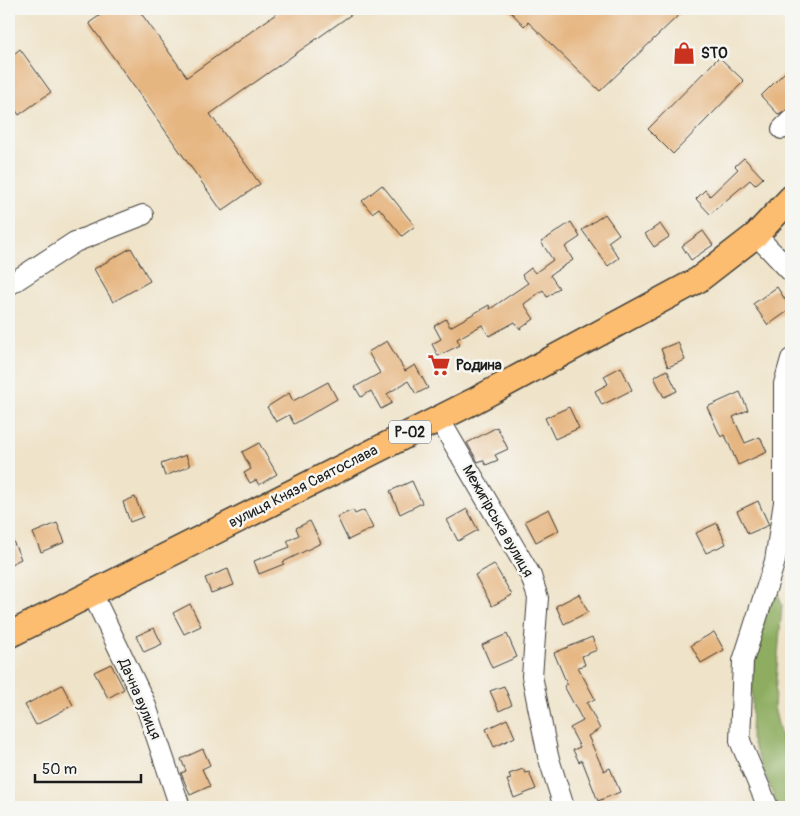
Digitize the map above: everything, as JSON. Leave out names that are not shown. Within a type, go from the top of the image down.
[{"type":"main road","name":"вулиця Князя Святослава","points":[[9,635],[474,401],[698,280],[756,235],[791,198]]},
{"type":"street","points":[[9,285],[75,242],[144,215]]},
{"type":"street","points":[[756,235],[791,272]]},
{"type":"street","points":[[768,807],[740,742],[743,662],[774,561],[784,502],[788,447],[784,384],[791,359]]},
{"type":"street","name":"Межигірська вулиця","points":[[438,418],[521,558],[538,598],[532,676],[544,738],[564,807]]},
{"type":"street","name":"Дачна вулиця","points":[[92,593],[145,703],[180,807]]},
{"type":"green space","points":[[775,585],[782,605],[774,707],[788,766],[791,768],[791,807],[778,807],[751,739],[753,661]]},
{"type":"building","points":[[109,9],[138,9],[187,77],[283,9],[359,9],[210,114],[260,184],[222,211],[89,23]]},
{"type":"building","points":[[508,9],[685,9],[600,91],[528,22],[524,26]]},
{"type":"building","points":[[20,49],[51,92],[19,115],[9,100],[9,58]]},
{"type":"building","points":[[719,57],[744,81],[673,154],[648,129]]},
{"type":"building","points":[[791,66],[791,108],[779,115],[761,96]]},
{"type":"building","points":[[744,158],[763,178],[755,185],[750,180],[710,214],[696,199],[705,190],[710,196],[738,169],[735,166]]},
{"type":"building","points":[[382,185],[415,226],[402,236],[379,208],[372,213],[362,201]]},
{"type":"building","points":[[605,214],[619,234],[608,242],[619,258],[608,266],[582,230]]},
{"type":"building","points":[[571,222],[580,237],[565,247],[573,260],[550,275],[559,288],[547,297],[543,290],[524,304],[534,319],[520,329],[515,322],[489,336],[482,325],[457,339],[460,345],[438,356],[432,344],[441,339],[434,326],[446,319],[450,327],[489,305],[490,309],[528,283],[522,275],[531,268],[535,273],[553,260],[541,242]]},
{"type":"building","points":[[660,224],[669,237],[654,247],[645,234]]},
{"type":"building","points":[[703,231],[713,245],[691,260],[682,246]]},
{"type":"building","points":[[131,248],[150,281],[113,302],[94,269]]},
{"type":"building","points":[[777,287],[791,309],[768,325],[753,304]]},
{"type":"building","points":[[387,341],[405,371],[415,365],[428,388],[416,394],[408,381],[387,394],[392,403],[381,409],[371,391],[361,397],[355,387],[380,373],[368,352]]},
{"type":"building","points":[[678,342],[685,360],[668,367],[661,349]]},
{"type":"building","points":[[621,367],[632,390],[602,405],[595,391],[608,384],[604,376]]},
{"type":"building","points":[[667,370],[677,391],[664,397],[654,377]]},
{"type":"building","points":[[328,382],[337,399],[294,424],[289,415],[276,422],[267,407],[289,393],[293,401]]},
{"type":"building","points":[[740,392],[748,410],[733,417],[745,443],[760,437],[767,452],[738,465],[725,435],[721,437],[707,407]]},
{"type":"building","points":[[569,407],[579,428],[555,439],[545,418]]},
{"type":"building","points":[[497,427],[508,449],[495,455],[498,460],[486,465],[483,460],[478,462],[467,443]]},
{"type":"building","points":[[259,443],[277,474],[259,485],[256,480],[250,483],[244,473],[251,469],[242,452]]},
{"type":"building","points":[[186,455],[190,466],[165,476],[161,464]]},
{"type":"building","points":[[412,481],[422,503],[400,514],[390,491]]},
{"type":"building","points":[[135,497],[143,517],[130,522],[123,502]]},
{"type":"building","points":[[758,501],[769,525],[748,534],[737,511]]},
{"type":"building","points":[[467,509],[478,530],[458,541],[447,520]]},
{"type":"building","points":[[549,509],[559,530],[536,542],[525,521]]},
{"type":"building","points":[[353,510],[355,514],[364,510],[373,528],[348,540],[337,517]]},
{"type":"building","points":[[310,521],[321,543],[283,562],[284,564],[259,574],[254,561],[290,547],[287,541],[299,535],[296,528]]},
{"type":"building","points":[[57,523],[65,542],[41,552],[33,533]]},
{"type":"building","points":[[717,523],[726,544],[706,553],[696,533]]},
{"type":"building","points":[[9,532],[21,559],[9,565]]},
{"type":"building","points":[[494,564],[512,595],[492,606],[475,575]]},
{"type":"building","points":[[228,569],[234,585],[211,593],[205,578]]},
{"type":"building","points":[[579,594],[588,612],[564,624],[556,606]]},
{"type":"building","points":[[190,604],[201,626],[184,634],[173,613]]},
{"type":"building","points":[[154,628],[162,644],[144,652],[136,636]]},
{"type":"building","points":[[714,632],[724,650],[701,663],[691,645]]},
{"type":"building","points":[[507,634],[517,657],[492,668],[482,645]]},
{"type":"building","points":[[592,637],[597,650],[582,656],[585,665],[578,667],[595,699],[587,703],[600,729],[588,736],[604,771],[610,768],[620,792],[598,801],[582,760],[579,762],[573,750],[580,747],[570,728],[583,721],[564,686],[567,684],[554,653]]},
{"type":"building","points":[[111,664],[124,689],[108,698],[94,672]]},
{"type":"building","points":[[62,685],[73,705],[36,725],[25,705]]},
{"type":"building","points":[[504,686],[512,705],[499,711],[490,691]]},
{"type":"building","points":[[507,719],[515,737],[494,747],[486,729]]},
{"type":"building","points":[[203,749],[210,765],[202,769],[210,786],[190,795],[181,773],[186,771],[181,759]]},
{"type":"building","points":[[523,769],[525,773],[529,772],[536,789],[514,798],[507,780],[511,779],[509,774]]},
{"type":"place","name":"STO","points":[[684,53]]},
{"type":"place","name":"Родина","points":[[439,365]]}]
